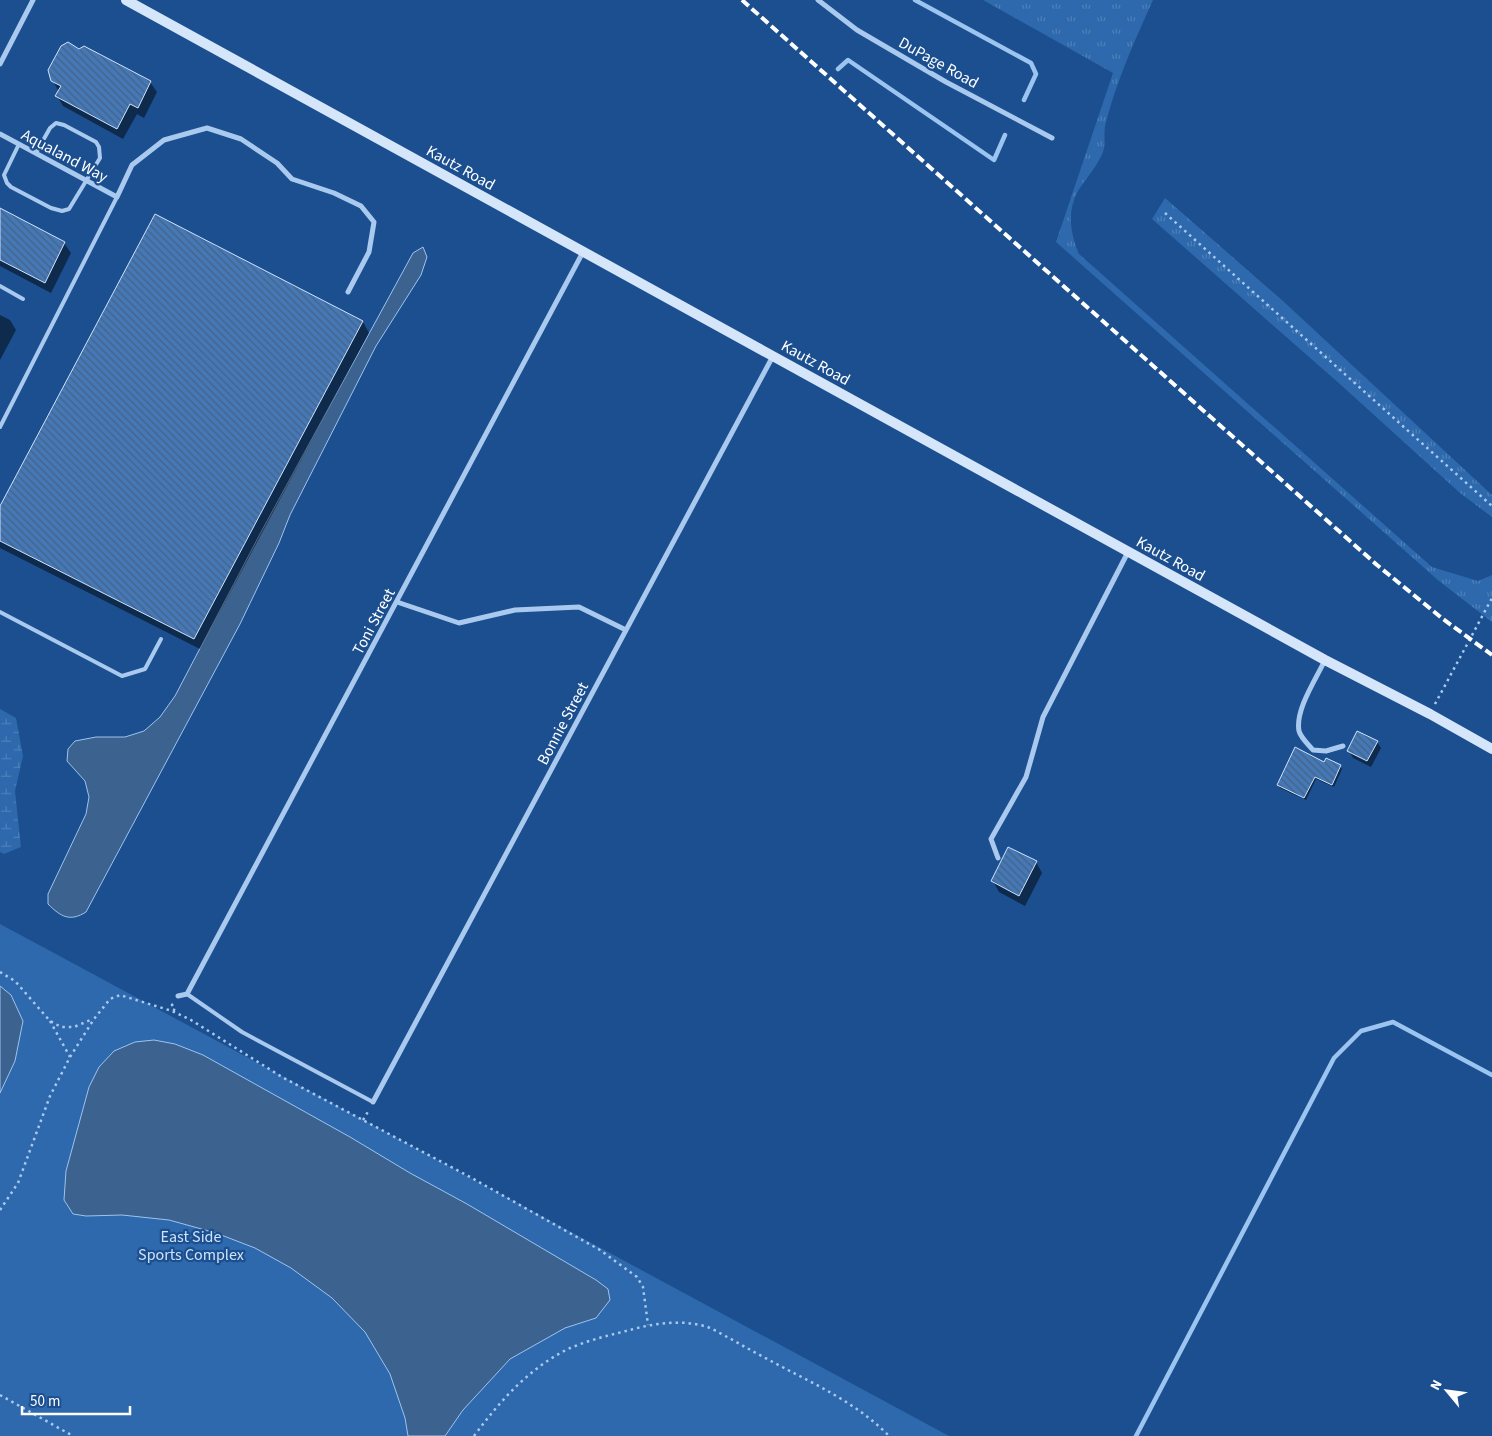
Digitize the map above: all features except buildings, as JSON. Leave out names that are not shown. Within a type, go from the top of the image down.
[{"type":"street","points":[[0,64],[34,0]]},
{"type":"street","name":"Kautz Road","points":[[126,0],[1128,552],[1492,749]]},
{"type":"street","name":"DuPage Road","points":[[818,0],[856,30],[946,82],[1052,138]]},
{"type":"street","name":"Aqualand Way","points":[[0,134],[117,197],[132,165],[164,140],[207,128],[241,139],[277,163],[292,179],[334,193],[361,206],[374,222],[369,252],[348,292]]},
{"type":"street","name":"Toni Street","points":[[187,994],[583,252]]},
{"type":"street","name":"Bonnie Street","points":[[373,1102],[773,356]]},
{"type":"street","points":[[998,858],[991,839],[1026,777],[1043,717],[1128,552]]},
{"type":"street","points":[[397,602],[459,623],[515,610],[579,607],[626,630]]},
{"type":"street","points":[[1325,660],[1302,707],[1298,719],[1299,732],[1313,750],[1326,751],[1343,746]]},
{"type":"street","points":[[178,996],[187,994]]},
{"type":"lane","points":[[19,144],[4,175],[7,182],[11,187],[51,208],[62,211],[69,209],[100,158],[99,147],[96,142],[64,125],[56,123],[50,128],[36,153]]},
{"type":"lane","points":[[0,427],[117,197]]},
{"type":"lane","points":[[0,286],[24,299]]},
{"type":"lane","points":[[0,612],[122,676],[145,669],[160,639]]},
{"type":"lane","points":[[187,994],[242,1032],[373,1102]]},
{"type":"path","points":[[1165,213],[1492,506]]},
{"type":"path","points":[[1430,714],[1492,598]]},
{"type":"path","points":[[0,972],[14,981],[50,1021],[70,1057]]},
{"type":"path","points":[[0,1210],[18,1183],[50,1096],[70,1057],[94,1019],[110,999],[120,995],[173,1012],[191,1020],[282,1077],[470,1177],[600,1250],[637,1277],[643,1287],[648,1325]]},
{"type":"path","points":[[50,1021],[61,1027],[74,1027],[94,1019]]},
{"type":"path","points":[[474,1436],[494,1409],[517,1385],[544,1362],[569,1349],[593,1340],[648,1325],[687,1322],[706,1326],[854,1406],[875,1422],[888,1436]]},
{"type":"path","points":[[0,1395],[73,1436]]},
{"type":"green space","points":[[983,0],[1153,0],[1133,45],[1110,106],[1105,126],[1103,152],[1095,168],[1078,191],[1072,206],[1072,230],[1079,254],[1432,567],[1478,581],[1492,575],[1492,622],[1439,581],[1056,242],[1113,73]]},
{"type":"green space","points":[[1165,198],[1283,301],[1492,495],[1492,517],[1460,493],[1341,385],[1152,219]]},
{"type":"green space","points":[[0,709],[16,718],[23,756],[15,791],[21,847],[4,854],[0,852]]},
{"type":"green space","name":"East Side Sports Complex","points":[[0,924],[67,960],[949,1436],[0,1436]]},
{"type":"shaded area","points":[[423,247],[427,257],[421,275],[376,346],[290,515],[279,543],[240,624],[86,912],[75,917],[62,915],[48,904],[48,894],[86,814],[89,797],[85,781],[67,761],[68,749],[75,741],[96,737],[125,737],[144,731],[160,717],[175,696],[261,532],[413,253]]},
{"type":"shaded area","points":[[0,986],[11,995],[23,1021],[15,1061],[0,1093]]},
{"type":"shaded area","points":[[154,1040],[175,1044],[203,1055],[350,1137],[596,1280],[608,1289],[610,1300],[596,1318],[565,1328],[510,1359],[463,1410],[445,1436],[408,1436],[405,1418],[390,1374],[365,1332],[332,1298],[291,1268],[255,1248],[216,1233],[169,1220],[122,1215],[86,1216],[73,1214],[64,1200],[66,1171],[89,1087],[99,1067],[114,1051],[135,1042]]},
{"type":"waterway","points":[[915,0],[1031,63],[1036,74],[1024,100]]},
{"type":"waterway","points":[[838,69],[848,60],[994,160],[1005,135]]},
{"type":"waterway","points":[[1136,1436],[1334,1058],[1361,1031],[1393,1022],[1492,1075]]},
{"type":"railway","points":[[742,0],[1377,565],[1443,619],[1492,655]]}]
